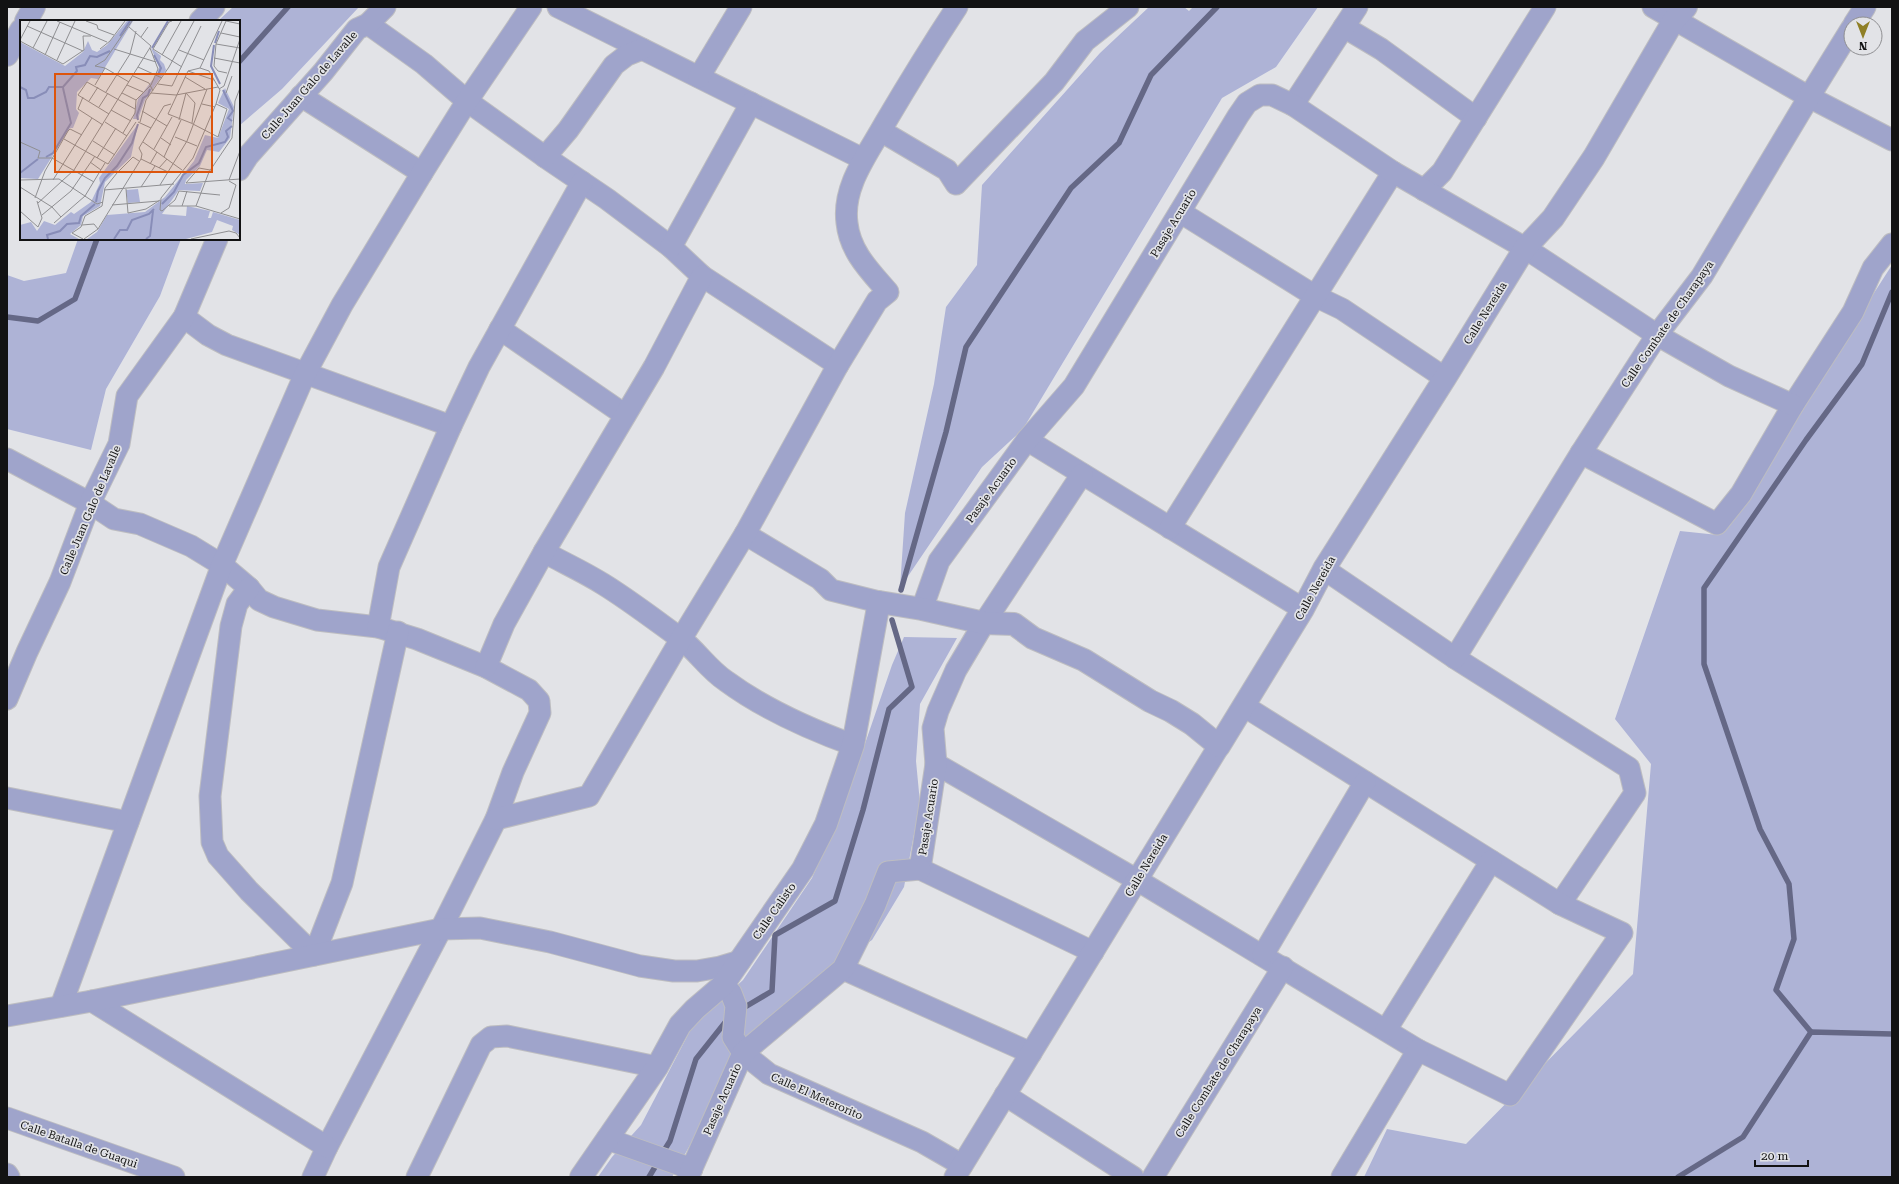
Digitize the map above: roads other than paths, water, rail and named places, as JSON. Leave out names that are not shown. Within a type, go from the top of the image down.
[{"type":"street","points":[[27,20],[34,7]]},
{"type":"street","points":[[201,20],[214,7]]},
{"type":"street","name":"Calle Juan Galo de Lavalle","points":[[240,168],[248,156],[323,72],[357,29],[368,24],[385,7]]},
{"type":"street","points":[[61,1006],[222,565],[305,374],[342,305],[422,173],[467,101],[531,7]]},
{"type":"street","points":[[558,7],[864,159]]},
{"type":"street","points":[[699,77],[742,7]]},
{"type":"street","points":[[496,819],[588,796],[745,534],[838,365],[877,302],[888,292],[859,258],[850,239],[846,206],[851,188],[864,159],[915,71],[957,7]]},
{"type":"street","points":[[881,131],[947,170],[956,184],[1054,82],[1085,42],[1128,7]]},
{"type":"street","points":[[1293,105],[1356,7]]},
{"type":"street","points":[[1424,190],[1442,172],[1545,7]]},
{"type":"street","points":[[1653,7],[1680,14],[1809,96],[1892,140]]},
{"type":"street","points":[[1859,16],[1865,7]]},
{"type":"street","name":"Calle Nereida","points":[[959,1171],[1303,610],[1324,568],[1445,378],[1525,248],[1554,218],[1594,157],[1680,14]]},
{"type":"street","points":[[368,24],[418,59],[467,101],[607,199],[671,247],[702,276],[838,365]]},
{"type":"street","points":[[1344,27],[1381,49],[1476,118]]},
{"type":"street","points":[[7,56],[20,32]]},
{"type":"street","name":"Calle Combate de Charapaya","points":[[1455,658],[1582,452],[1657,335],[1702,276],[1809,96],[1843,43]]},
{"type":"street","points":[[545,157],[568,130],[614,65],[627,55],[642,49]]},
{"type":"street","name":"Pasaje Acuario","points":[[922,609],[939,562],[1027,440],[1074,386],[1247,103],[1260,95],[1272,95],[1293,105],[1393,172],[1525,248],[1657,335],[1729,376],[1793,405]]},
{"type":"street","points":[[301,96],[422,173]]},
{"type":"street","points":[[671,247],[751,103]]},
{"type":"street","points":[[1170,528],[1393,172]]},
{"type":"street","points":[[378,627],[389,567],[451,426],[500,329],[582,182]]},
{"type":"street","points":[[1180,212],[1315,296],[1342,309],[1445,378]]},
{"type":"street","name":"Calle Juan Galo de Lavalle","points":[[7,699],[26,652],[60,582],[90,504],[119,444],[127,396],[184,317],[217,240]]},
{"type":"street","points":[[1582,452],[1716,524],[1741,494],[1793,405],[1853,312],[1873,268],[1892,244]]},
{"type":"street","points":[[486,667],[504,624],[544,552],[654,367],[702,276]]},
{"type":"street","points":[[184,317],[208,335],[227,345],[451,426]]},
{"type":"street","points":[[500,329],[625,415]]},
{"type":"street","points":[[1027,440],[1303,610]]},
{"type":"street","points":[[7,459],[90,504],[114,519],[140,524],[191,546],[222,565],[249,588],[259,600],[317,620],[378,627],[398,632],[486,667],[529,690],[538,701],[540,712],[513,772],[496,819],[441,929],[312,1177]]},
{"type":"street","name":"Pasaje Acuario","points":[[691,1174],[742,1053],[843,969],[875,904],[888,872],[920,869],[936,764],[933,728],[938,711],[956,670],[984,623],[1082,474]]},
{"type":"street","points":[[745,534],[820,579],[831,590],[879,602],[922,609],[984,623],[1014,624],[1033,638],[1084,660],[1150,701],[1192,724],[1220,746]]},
{"type":"street","points":[[544,552],[603,584],[681,639],[695,651],[708,667],[726,682],[760,702],[822,734],[853,745]]},
{"type":"street","points":[[1324,568],[1455,658],[1629,768],[1635,793],[1560,904]]},
{"type":"street","points":[[249,588],[237,604],[231,626],[210,796],[212,842],[218,856],[249,891],[314,955]]},
{"type":"street","name":"Calle Calisto","points":[[581,1177],[657,1067],[680,1025],[694,1009],[723,985],[803,869],[826,824],[853,745],[879,602]]},
{"type":"street","points":[[314,955],[342,883],[398,632]]},
{"type":"street","points":[[936,764],[1137,880],[1418,1050],[1510,1095],[1622,933],[1560,904],[1244,706]]},
{"type":"street","points":[[1263,955],[1365,782]]},
{"type":"street","points":[[7,798],[128,822]]},
{"type":"street","points":[[1386,1030],[1491,861]]},
{"type":"street","points":[[920,869],[1093,952]]},
{"type":"street","points":[[7,1016],[92,1001],[441,929],[480,928],[550,942],[640,966],[674,971],[697,971],[720,967],[740,961]]},
{"type":"street","name":"Calle Combate de Charapaya","points":[[1153,1177],[1283,967]]},
{"type":"street","points":[[843,969],[1031,1053]]},
{"type":"street","name":"Calle El Meterorito","points":[[723,985],[731,993],[736,1006],[734,1037],[742,1053],[769,1074],[922,1142],[959,1171]]},
{"type":"street","points":[[92,1001],[327,1147]]},
{"type":"street","points":[[417,1177],[482,1045],[491,1037],[514,1037],[657,1067]]},
{"type":"street","points":[[1342,1177],[1418,1050]]},
{"type":"street","points":[[1005,1095],[1107,1162],[1133,1177]]},
{"type":"street","name":"Calle Batalla de Guaqui","points":[[7,1118],[174,1177]]},
{"type":"street","points":[[607,1140],[691,1174]]},
{"type":"waterway","points":[[240,61],[288,7]]},
{"type":"waterway","points":[[901,590],[946,432],[966,347],[1071,188],[1119,143],[1151,75],[1217,7]]},
{"type":"waterway","points":[[7,317],[38,321],[75,299],[97,240]]},
{"type":"waterway","points":[[1811,1032],[1776,990],[1794,939],[1789,884],[1760,829],[1704,664],[1704,588],[1806,440],[1862,364],[1892,292]]},
{"type":"waterway","points":[[740,1010],[772,991],[775,935],[835,901],[863,810],[889,709],[912,687],[892,620]]},
{"type":"waterway","points":[[665,1149],[670,1141],[696,1059],[727,1020]]},
{"type":"waterway","points":[[1678,1177],[1743,1137],[1811,1032],[1892,1034]]},
{"type":"waterway","points":[[649,1177],[655,1167]]}]
